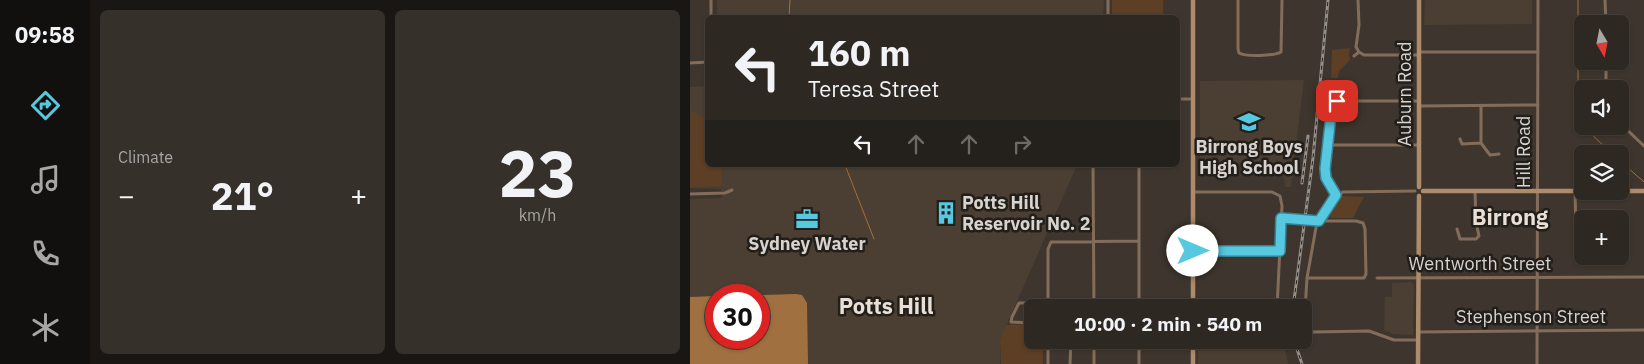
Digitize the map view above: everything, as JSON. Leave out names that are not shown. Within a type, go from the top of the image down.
[{"type":"street","points":[[711,0],[712,15]]},
{"type":"street","points":[[1108,0],[1108,15]]},
{"type":"street","points":[[1192,299],[1193,0]]},
{"type":"street","points":[[1238,0],[1238,49],[1240,54],[1244,55],[1275,55],[1280,52],[1282,49],[1282,0]]},
{"type":"street","points":[[1358,0],[1359,25],[1356,47],[1364,55],[1537,52]]},
{"type":"street","name":"Auburn Road","points":[[1418,0],[1419,190]]},
{"type":"street","name":"Hill Road","points":[[1537,364],[1538,0]]},
{"type":"street","points":[[1606,0],[1606,15]]},
{"type":"street","points":[[1354,56],[1359,52]]},
{"type":"street","points":[[690,63],[705,62]]},
{"type":"street","points":[[1180,99],[1192,99]]},
{"type":"street","points":[[1336,195],[1328,183],[1325,174],[1327,144],[1334,102],[1481,106],[1538,105]]},
{"type":"street","points":[[1481,106],[1481,143],[1490,155],[1499,154]]},
{"type":"street","points":[[1629,132],[1644,146]]},
{"type":"street","points":[[1460,139],[1462,144],[1481,143]]},
{"type":"street","points":[[1327,144],[1419,145]]},
{"type":"street","points":[[1093,167],[1094,299]]},
{"type":"street","points":[[1139,167],[1139,299]]},
{"type":"street","points":[[690,194],[724,193],[732,190]]},
{"type":"street","points":[[1419,190],[1415,194],[1419,196],[1419,364]]},
{"type":"street","points":[[1306,299],[1307,278],[1318,222],[1336,195],[1346,191],[1574,192]]},
{"type":"street","points":[[1629,191],[1644,191]]},
{"type":"street","points":[[1193,192],[1272,192],[1277,193],[1281,198],[1277,299]]},
{"type":"street","points":[[1457,230],[1460,239],[1472,240],[1479,236],[1476,222],[1475,192]]},
{"type":"street","points":[[1281,218],[1318,222],[1359,222],[1364,225],[1365,276],[1361,278],[1307,278]]},
{"type":"street","points":[[1048,299],[1049,243],[1054,241],[1139,241]]},
{"type":"street","points":[[1193,251],[1280,251]]},
{"type":"street","name":"Wentworth Street","points":[[1377,278],[1644,277]]},
{"type":"street","points":[[1024,302],[1017,305],[1011,322],[1024,323]]},
{"type":"street","name":"Stephenson Street","points":[[1419,332],[1644,330]]},
{"type":"street","points":[[1313,332],[1369,331],[1394,340],[1419,340]]},
{"type":"street","points":[[1048,349],[1048,364]]},
{"type":"street","points":[[1070,364],[1071,349]]},
{"type":"street","points":[[1094,349],[1094,364]]},
{"type":"street","points":[[1139,349],[1139,364]]},
{"type":"street","points":[[1192,364],[1193,349]]},
{"type":"shaded area","points":[[717,0],[1104,0],[1103,15],[717,15]]},
{"type":"shaded area","points":[[1112,0],[1163,0],[1163,15],[1112,15]]},
{"type":"shaded area","points":[[1425,0],[1532,0],[1532,24],[1424,25]]},
{"type":"shaded area","points":[[1350,48],[1350,60],[1339,71],[1338,78],[1331,78],[1332,50]]},
{"type":"shaded area","name":"Birrong Boys High School","points":[[1304,80],[1291,187],[1285,187],[1282,164],[1200,163],[1200,81]]},
{"type":"shaded area","points":[[705,86],[705,167],[1076,167],[1000,340],[1000,364],[690,364],[690,199],[722,198],[721,189],[690,188],[690,87]]},
{"type":"shaded area","points":[[691,110],[705,118],[705,167],[721,167],[722,186],[690,187]]},
{"type":"shaded area","points":[[1342,196],[1364,197],[1353,218],[1330,218],[1329,215],[1337,200]]},
{"type":"shaded area","points":[[1411,282],[1414,285],[1413,335],[1393,334],[1384,330],[1385,297],[1392,297],[1392,283]]},
{"type":"shaded area","points":[[770,295],[802,295],[807,303],[808,364],[690,364],[690,297],[705,296],[705,349],[770,349]]},
{"type":"shaded area","points":[[1024,324],[1024,349],[1043,349],[1043,364],[1001,364],[1000,340],[1006,325]]},
{"type":"shaded area","points":[[1198,349],[1285,349],[1288,364],[1198,364]]},
{"type":"waterway","points":[[789,15],[790,0]]},
{"type":"waterway","points":[[1578,0],[1578,80]]},
{"type":"waterway","points":[[1592,135],[1603,145]]},
{"type":"waterway","points":[[846,167],[874,239]]},
{"type":"waterway","points":[[1629,169],[1644,182]]},
{"type":"railway","points":[[1294,299],[1313,158],[1328,0]]},
{"type":"railway","points":[[1302,183],[1308,136]]},
{"type":"railway","points":[[1297,349],[1302,364]]},
{"type":"place","name":"Birrong Boys High School","points":[[1249,122]]},
{"type":"place","name":"Potts Hill Reservoir No. 2","points":[[946,213]]},
{"type":"place","name":"Sydney Water","points":[[807,219]]},
{"type":"district","name":"Birrong","points":[[1510,217]]},
{"type":"district","name":"Potts Hill","points":[[886,306]]},
{"type":"route","points":[[1193,251],[1280,251],[1281,218],[1317,222],[1323,217],[1330,202],[1336,195],[1326,178],[1325,169],[1332,106],[1337,101]]}]
